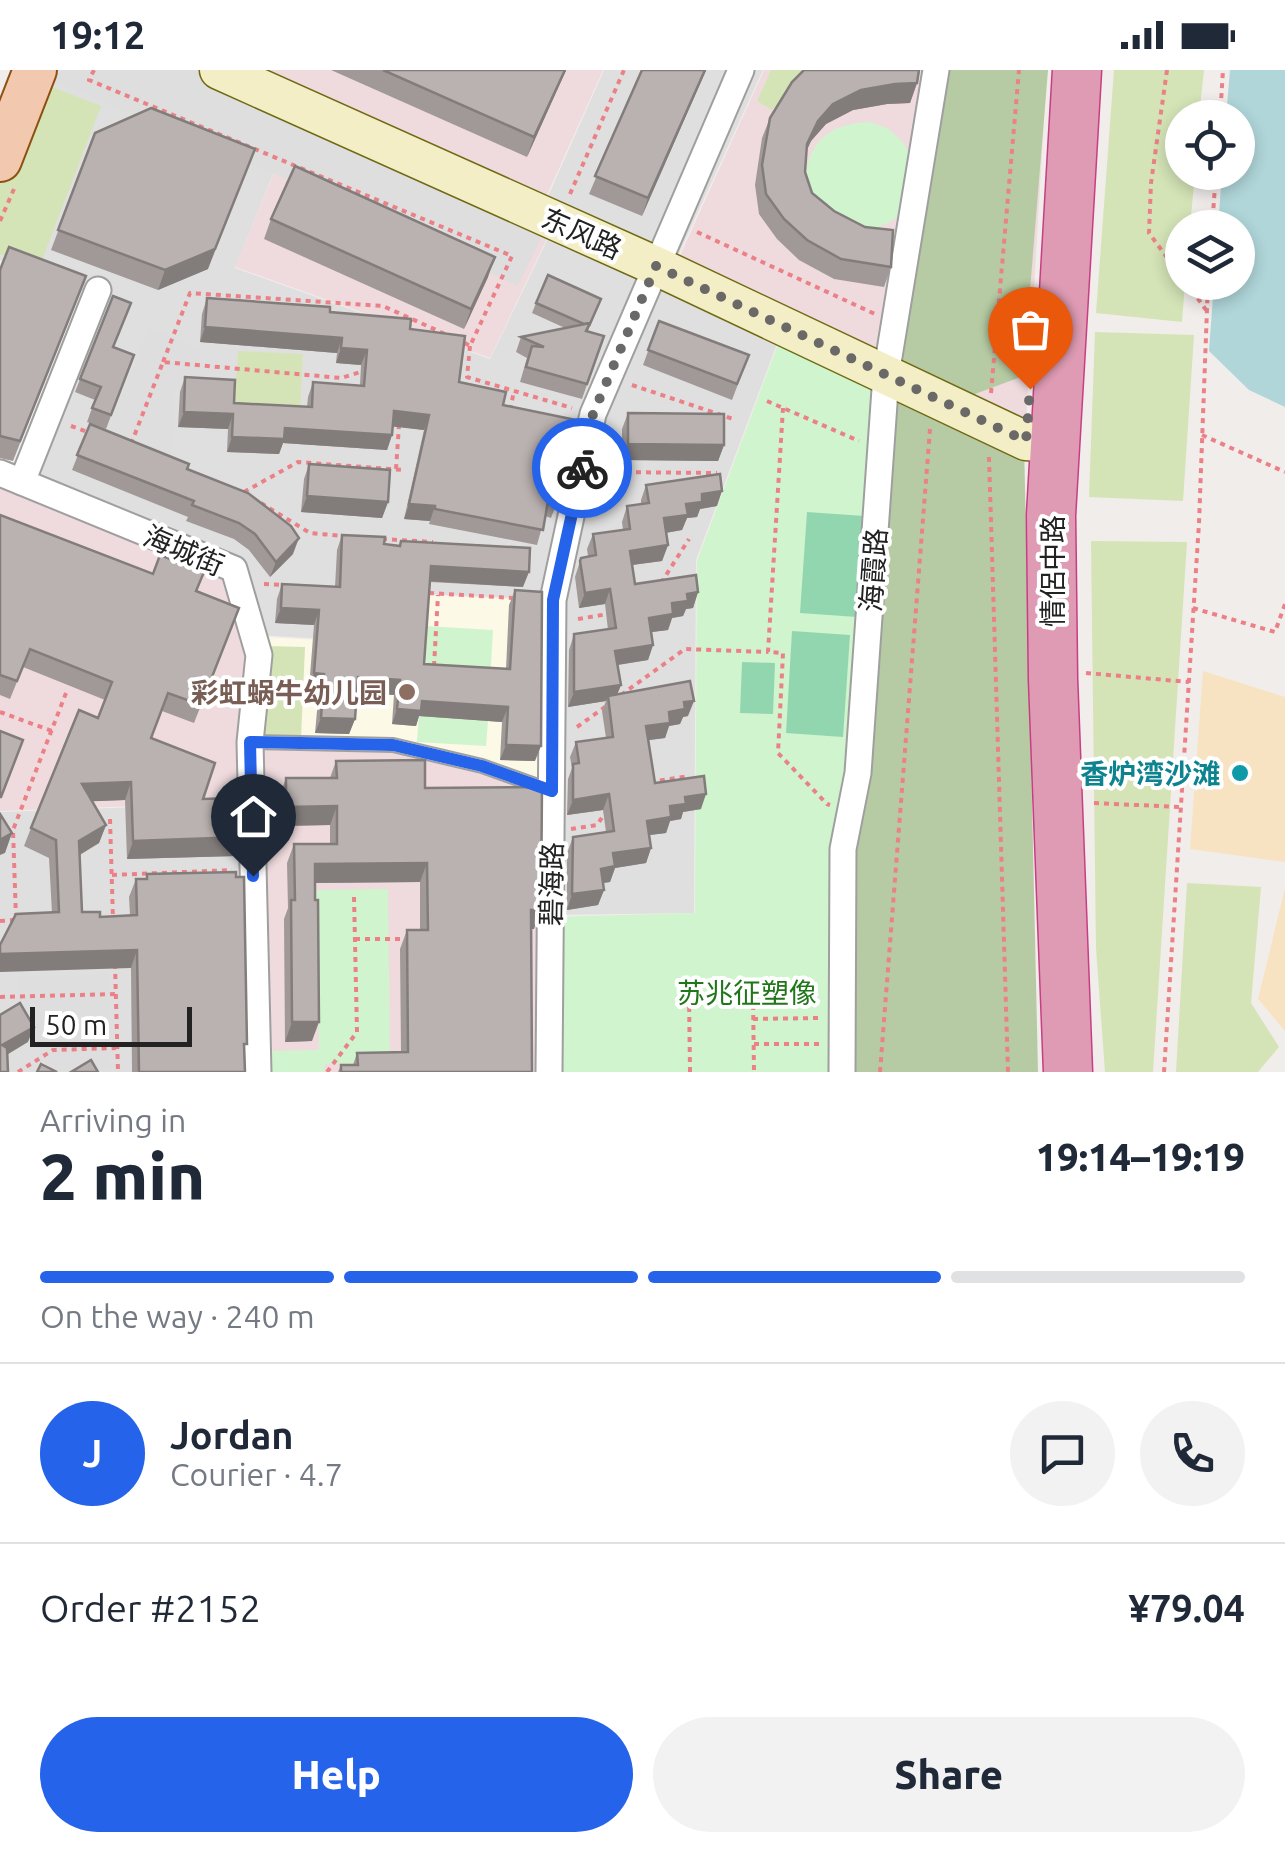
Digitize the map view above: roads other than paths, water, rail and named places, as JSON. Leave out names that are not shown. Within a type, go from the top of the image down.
[{"type":"highway","name":"情侶中路","points":[[1039,1072],[1022,436],[1048,70]]},
{"type":"highway","name":"情侶中路","points":[[1068,1072],[1051,516],[1022,436],[1078,70]]},
{"type":"main road","points":[[0,160],[36,70]]},
{"type":"street","name":"东风路","points":[[219,70],[1022,436]]},
{"type":"street","name":"碧海路","points":[[549,1072],[553,612],[593,414],[740,70]]},
{"type":"street","name":"海霞路","points":[[842,1072],[843,849],[858,774],[886,375],[936,70]]},
{"type":"street","points":[[11,478],[48,417],[98,290]]},
{"type":"street","name":"海城街","points":[[11,478],[234,569],[258,655],[250,742],[258,1072]]},
{"type":"lane","points":[[250,742],[393,745],[482,766],[552,791]]},
{"type":"water","points":[[1230,70],[1285,70],[1285,407],[1249,390],[1209,351],[1213,300],[1255,300],[1255,210],[1219,210],[1221,190],[1255,190],[1255,100],[1227,100]]},
{"type":"place","name":"彩虹蜗牛幼儿园","points":[[407,692]]},
{"type":"place","name":"香炉湾沙滩","points":[[1240,773]]},
{"type":"park label","name":"苏兆征塑像","points":[[747,992]]}]
